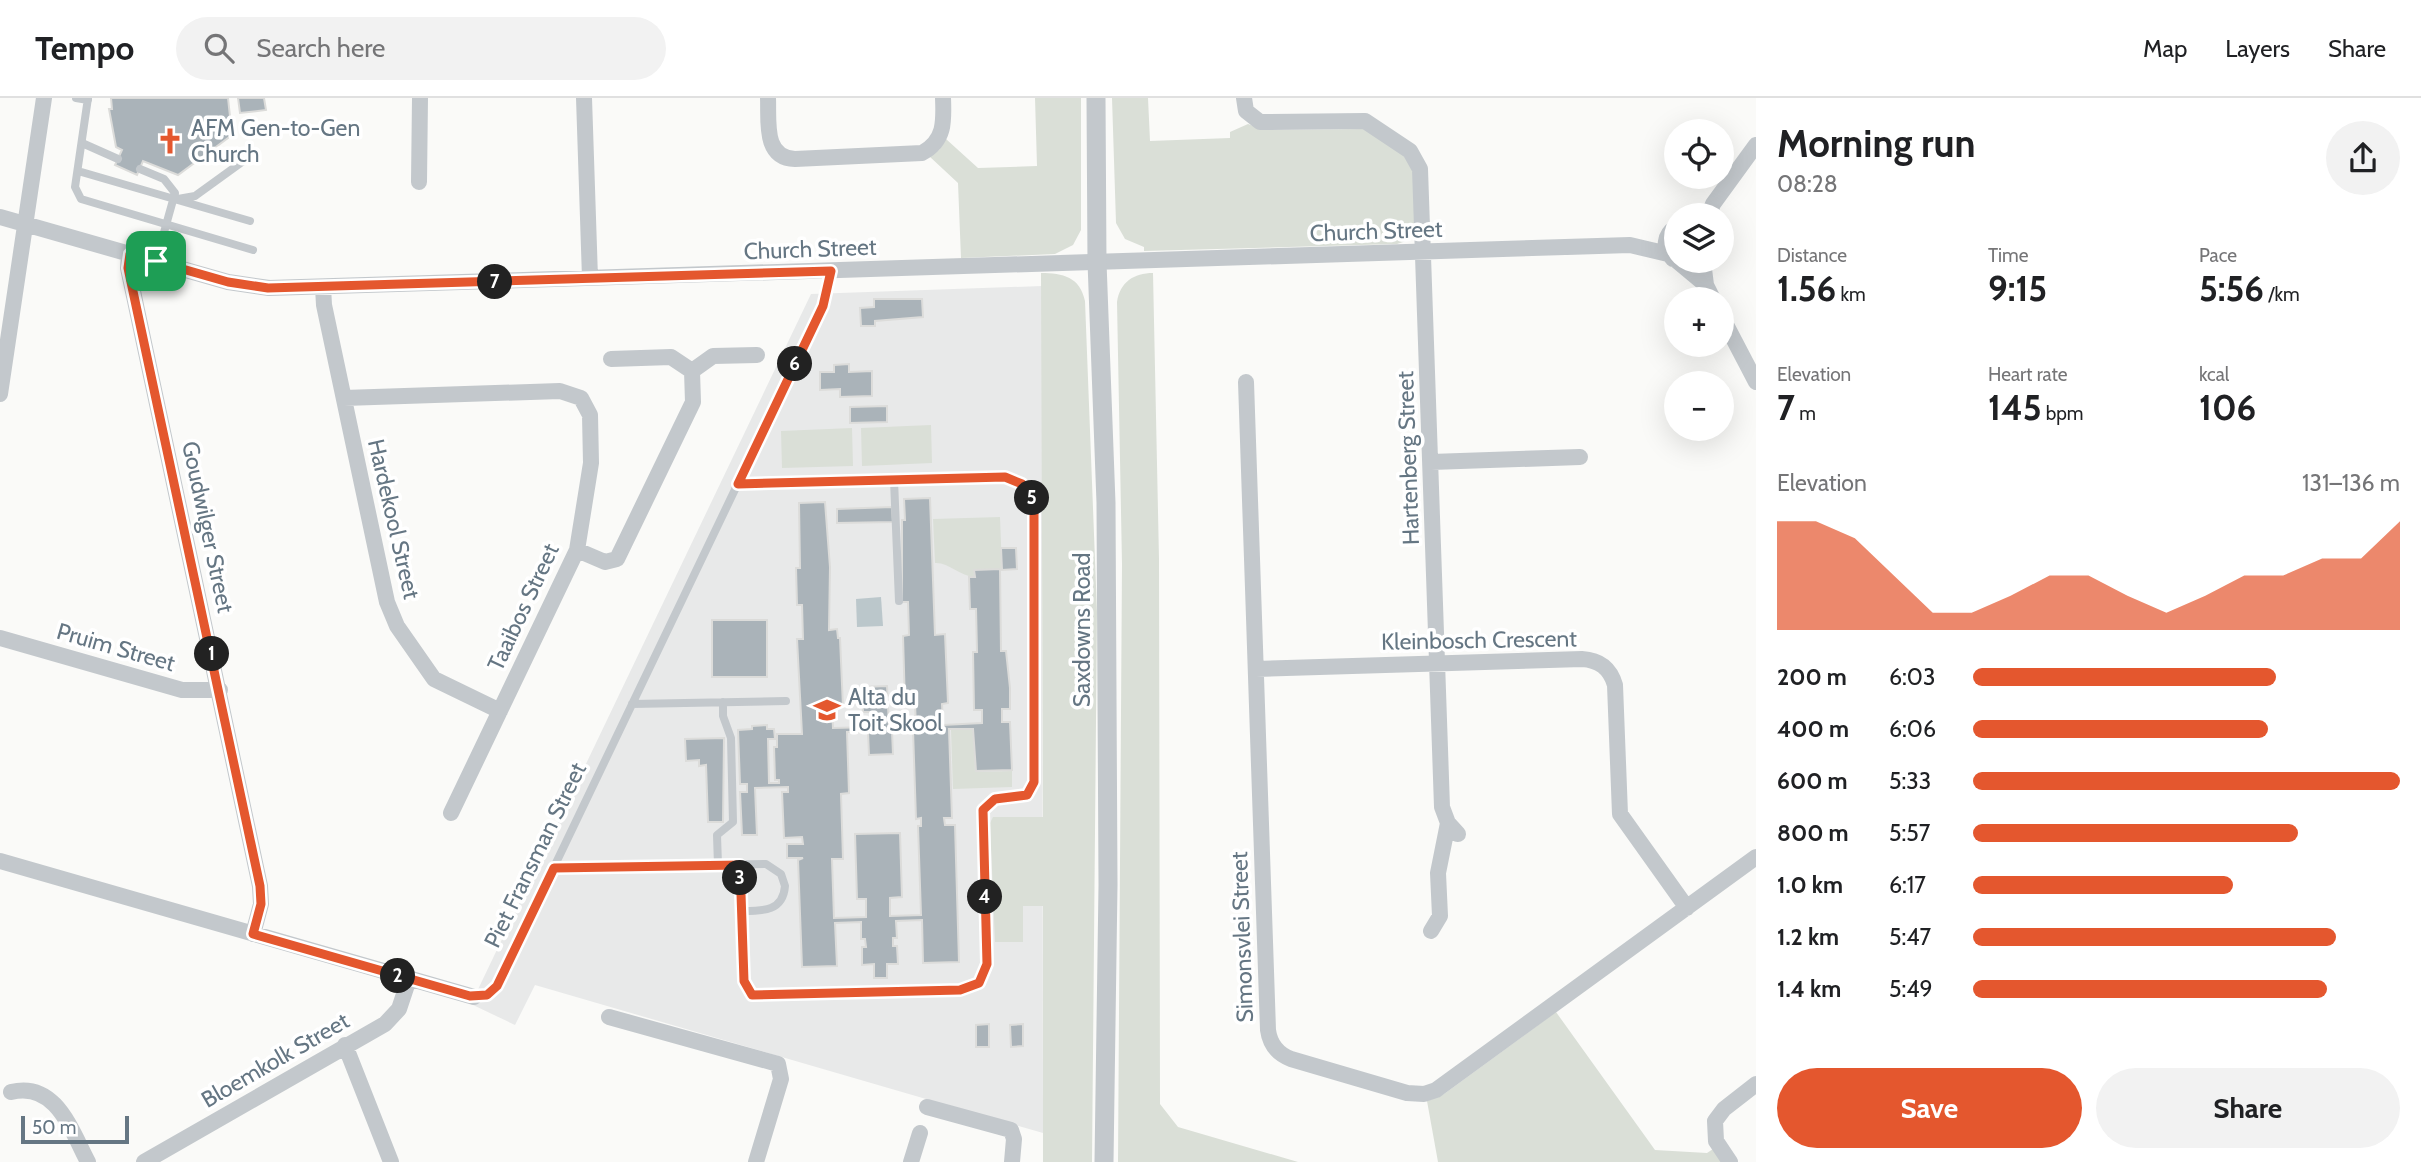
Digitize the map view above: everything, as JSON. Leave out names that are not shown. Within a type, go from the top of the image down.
[{"type":"street","points":[[0,394],[44,98]]},
{"type":"street","points":[[419,182],[422,156],[420,98]]},
{"type":"street","points":[[584,98],[590,278]]},
{"type":"street","points":[[768,98],[769,136],[777,153],[795,159],[922,153],[935,144],[943,130],[943,98]]},
{"type":"street","name":"Saxdowns Road","points":[[1096,98],[1097,262],[1106,503],[1108,885],[1104,1162]]},
{"type":"street","name":"Hartenberg Street","points":[[1244,98],[1246,111],[1260,122],[1360,120],[1376,126],[1410,151],[1422,176],[1442,807],[1453,828],[1438,873],[1440,916],[1431,930]]},
{"type":"street","points":[[1716,203],[1756,145]]},
{"type":"street","name":"Church Street","points":[[0,217],[254,287],[323,287],[1630,245],[1664,232]]},
{"type":"street","name":"Church Street","points":[[1630,245],[1664,256]]},
{"type":"street","name":"Goudwilger Street","points":[[130,254],[130,276],[260,886],[261,904],[253,934]]},
{"type":"street","points":[[1689,273],[1704,287]]},
{"type":"street","name":"Hardekool Street","points":[[323,287],[324,305],[387,602],[397,626],[434,679],[500,711]]},
{"type":"street","points":[[1734,340],[1756,382]]},
{"type":"street","points":[[692,371],[713,356],[757,355]]},
{"type":"street","points":[[611,359],[671,357],[692,371]]},
{"type":"street","points":[[577,550],[605,562],[620,555],[693,402],[692,371]]},
{"type":"street","name":"Simonsvlei Street","points":[[1246,382],[1268,1030],[1274,1047],[1285,1056],[1407,1093],[1430,1092],[1756,857]]},
{"type":"street","name":"Taaibos Street","points":[[344,398],[559,391],[581,398],[592,426],[591,463],[577,550],[451,813]]},
{"type":"street","points":[[1431,462],[1580,457]]},
{"type":"street","name":"Pruim Street","points":[[0,638],[182,690],[220,690]]},
{"type":"street","name":"Kleinbosch Crescent","points":[[1256,669],[1582,659],[1605,667],[1613,678],[1616,691],[1620,814],[1687,908]]},
{"type":"street","name":"Piet Fransman Street","points":[[0,860],[474,997]]},
{"type":"street","name":"Bloemkolk Street","points":[[144,1162],[394,1016],[409,979]]},
{"type":"street","points":[[608,1017],[778,1064],[781,1079],[756,1162]]},
{"type":"street","points":[[345,1045],[391,1162]]},
{"type":"street","points":[[1730,1162],[1716,1141],[1715,1121],[1724,1109],[1756,1084]]},
{"type":"street","points":[[11,1092],[23,1089],[35,1092],[59,1106],[88,1162]]},
{"type":"street","points":[[927,1107],[1011,1130],[1014,1139],[1012,1162]]},
{"type":"street","points":[[911,1162],[920,1133]]},
{"type":"lane","points":[[76,98],[88,99],[76,191],[85,201],[253,250]]},
{"type":"lane","points":[[82,143],[118,159]]},
{"type":"lane","points":[[175,199],[195,196],[242,162]]},
{"type":"lane","points":[[140,169],[169,183],[175,199],[156,261]]},
{"type":"lane","points":[[78,171],[250,221]]},
{"type":"lane","name":"Piet Fransman Street","points":[[474,997],[487,995],[497,986],[823,306],[831,271]]},
{"type":"lane","points":[[738,484],[1005,477],[1022,484],[1034,505],[1034,782],[1027,795],[995,799],[983,810],[986,971],[979,983],[960,990],[756,996],[744,985],[740,865]]},
{"type":"lane","points":[[894,480],[899,601]]},
{"type":"lane","points":[[632,704],[786,701]]},
{"type":"lane","points":[[718,865],[717,835],[733,822],[731,738],[723,716],[723,702]]},
{"type":"lane","points":[[554,868],[772,866],[781,874],[785,886],[782,899],[773,908],[741,911]]},
{"type":"shaded area","points":[[1035,98],[1081,98],[1081,230],[1073,245],[1055,254],[961,258],[958,183],[929,156],[939,150],[946,139],[978,168],[1037,166]]},
{"type":"shaded area","points":[[1112,98],[1148,98],[1150,141],[1230,138],[1230,132],[1248,124],[1265,130],[1365,129],[1406,157],[1413,169],[1415,230],[1406,241],[1397,244],[1144,251],[1144,247],[1125,239],[1116,223]]},
{"type":"shaded area","points":[[1041,273],[1069,278],[1079,286],[1085,301],[1097,612],[1092,1162],[1043,1162],[1043,906],[1023,906],[1023,942],[995,942],[990,823],[993,817],[1043,817]]},
{"type":"shaded area","points":[[1153,273],[1159,559],[1160,1104],[1178,1127],[1298,1162],[1118,1162],[1122,564],[1117,302],[1121,289],[1129,280]]},
{"type":"shaded area","name":"Alta du Toit Skool","points":[[1042,286],[1043,1133],[535,985],[515,1025],[471,1004],[811,294]]},
{"type":"shaded area","points":[[931,425],[932,463],[862,466],[861,428]]},
{"type":"shaded area","points":[[852,428],[853,466],[782,468],[781,431]]},
{"type":"shaded area","points":[[1000,517],[1002,569],[975,570],[975,577],[935,563],[933,519]]},
{"type":"shaded area","points":[[881,597],[883,626],[857,627],[856,599]]},
{"type":"shaded area","points":[[974,729],[975,772],[1012,771],[1012,787],[953,789],[951,730]]},
{"type":"shaded area","points":[[1556,1012],[1655,1150],[1707,1153],[1713,1149],[1722,1162],[1438,1162],[1427,1101],[1444,1094]]},
{"type":"building","name":"AFM Gen-to-Gen Church","points":[[111,98],[228,98],[232,135],[178,175],[143,161],[137,175],[115,165],[122,150],[116,147],[109,109],[112,109]]},
{"type":"building","points":[[238,98],[264,98],[266,110],[240,113]]},
{"type":"building","points":[[874,299],[922,299],[923,317],[875,321],[875,326],[861,326],[860,308],[874,307]]},
{"type":"building","points":[[849,364],[849,372],[872,371],[872,396],[840,397],[840,389],[820,390],[820,372],[834,372],[834,365]]},
{"type":"building","points":[[887,406],[887,422],[850,423],[850,407]]},
{"type":"building","points":[[930,498],[935,635],[945,634],[948,703],[942,704],[943,725],[982,723],[982,710],[974,710],[973,652],[977,652],[976,609],[970,609],[969,577],[975,577],[974,570],[1000,569],[1001,651],[1006,651],[1010,688],[1010,709],[1002,709],[1002,722],[1010,722],[1012,770],[976,771],[973,729],[949,729],[952,818],[944,818],[945,825],[955,825],[959,962],[923,963],[922,920],[896,921],[897,938],[893,938],[893,946],[897,946],[898,964],[887,964],[887,978],[874,978],[874,964],[862,965],[862,947],[866,947],[865,939],[861,939],[861,922],[835,923],[837,966],[802,967],[798,860],[803,858],[787,858],[787,844],[803,844],[802,837],[784,838],[782,792],[788,792],[788,787],[755,788],[757,835],[742,835],[740,792],[747,792],[747,784],[740,784],[738,730],[767,725],[767,729],[774,729],[775,739],[768,739],[769,783],[779,783],[779,780],[775,780],[774,747],[777,747],[777,734],[802,734],[797,639],[803,639],[802,605],[797,605],[796,568],[800,568],[799,503],[825,502],[830,567],[829,630],[837,629],[840,638],[843,707],[832,708],[833,728],[871,727],[870,712],[863,712],[862,687],[887,686],[889,726],[916,726],[915,704],[905,705],[903,636],[909,635],[908,602],[902,602],[904,499]],"holes":[[[913,730],[916,819],[921,818],[921,826],[918,826],[921,915],[890,916],[890,898],[902,897],[900,833],[855,834],[857,899],[866,899],[866,917],[834,918],[832,859],[843,859],[841,794],[849,793],[847,732],[868,732],[869,755],[893,754],[892,731]]]},
{"type":"building","points":[[892,507],[893,522],[837,523],[837,509]]},
{"type":"building","points":[[1001,548],[1016,548],[1017,569],[1002,570]]},
{"type":"building","points":[[712,620],[767,620],[767,677],[712,677]]},
{"type":"building","points":[[724,738],[723,822],[708,822],[706,765],[699,766],[699,760],[686,761],[685,739]]},
{"type":"building","points":[[989,1024],[989,1047],[976,1047],[976,1025]]},
{"type":"building","points":[[1023,1024],[1023,1046],[1011,1047],[1010,1025]]},
{"type":"place","name":"AFM Gen-to-Gen Church","points":[[170,141]]},
{"type":"place","name":"Alta du Toit Skool","points":[[827,710]]},
{"type":"route","points":[[130,254],[156,261],[228,282],[268,288],[831,271],[823,306],[738,484],[1005,477],[1022,484],[1032,497],[1034,505],[1034,786],[1023,797],[995,799],[987,803],[983,810],[987,964],[979,983],[960,990],[761,997],[752,995],[744,985],[740,865],[554,868],[497,986],[482,997],[470,996],[253,934],[261,904],[260,886],[128,268],[130,254]]}]
